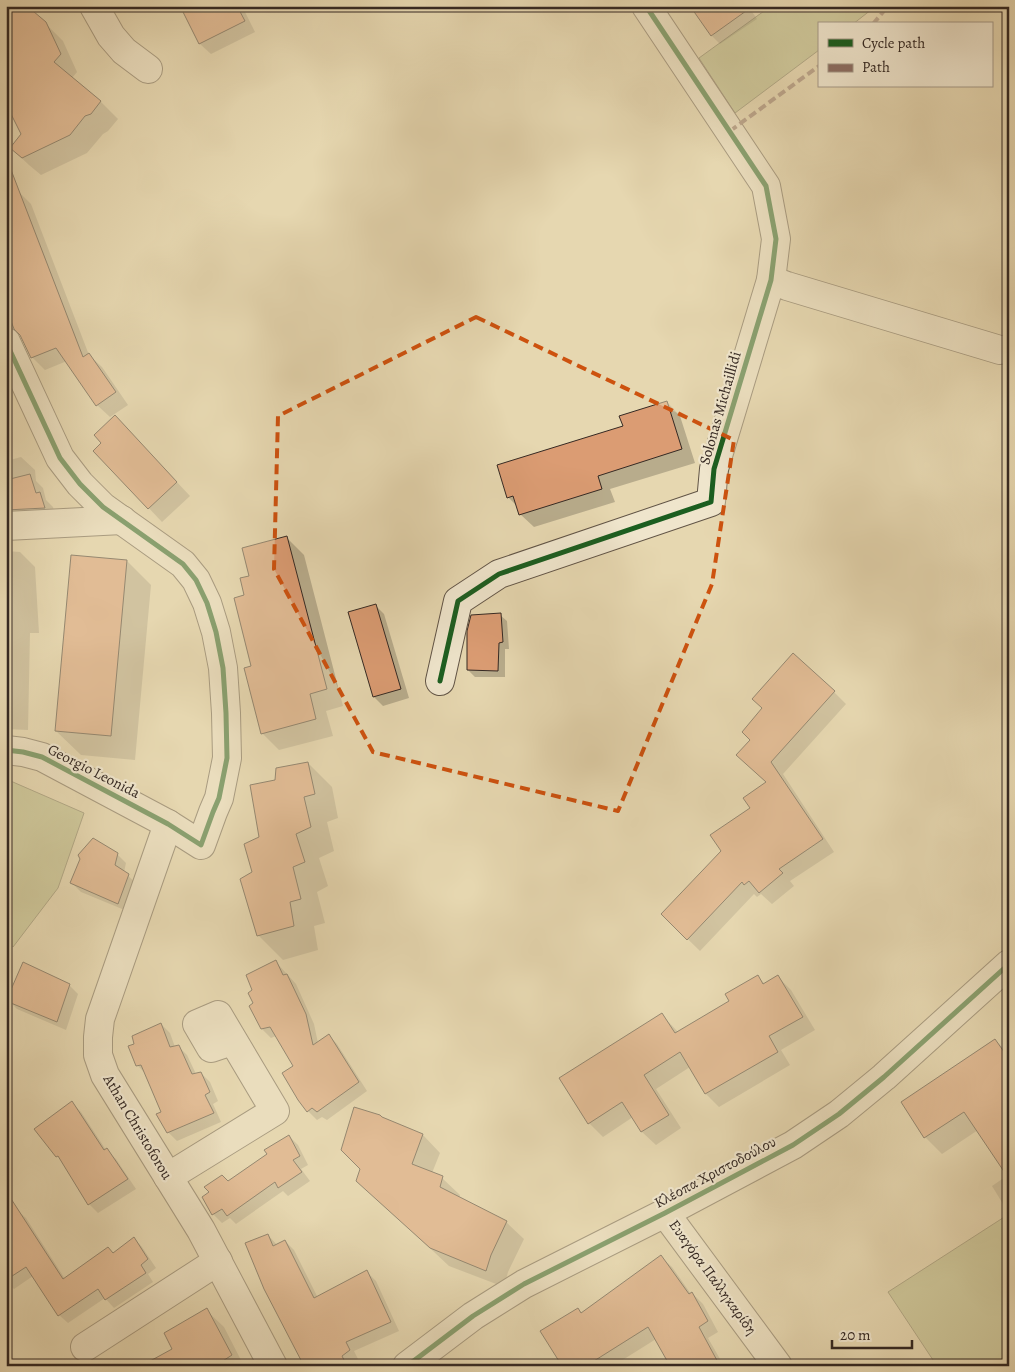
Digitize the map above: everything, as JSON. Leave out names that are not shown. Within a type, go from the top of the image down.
[{"type":"street","points":[[94,6],[111,36],[124,50],[148,69]]},
{"type":"street","name":"Solonas Michaillidi","points":[[440,681],[458,601],[499,574],[711,502],[714,469],[771,280],[776,239],[766,186],[646,6]]},
{"type":"street","points":[[771,280],[1000,350]]},
{"type":"street","points":[[6,342],[60,458],[80,484],[103,507],[183,564],[196,580],[207,603],[216,632],[223,668],[226,758],[220,798],[201,845],[168,824]]},
{"type":"street","points":[[6,526],[122,520]]},
{"type":"street","name":"Georgio Leonida","points":[[6,750],[42,757],[168,824]]},
{"type":"street","name":"Athan Christoforou","points":[[168,824],[100,1019],[98,1055],[105,1075],[201,1230],[273,1366]]},
{"type":"street","name":"Κλέοπα Χριστοδούλου","points":[[407,1366],[473,1316],[524,1284],[665,1213],[793,1145],[839,1114],[884,1077],[1009,964]]},
{"type":"street","points":[[168,1177],[275,1111],[232,1041]]},
{"type":"street","name":"Ευαγόρα Παλληκαρίδη","points":[[665,1213],[778,1366]]},
{"type":"street","points":[[85,1347],[218,1261]]},
{"type":"highlighted area","points":[[476,317],[734,440],[712,584],[618,811],[373,752],[274,569],[278,416]]},
{"type":"green space","points":[[771,6],[876,6],[856,22],[818,22],[818,51],[735,113],[699,58]]},
{"type":"green space","points":[[6,779],[84,813],[58,888],[13,947],[6,941]]},
{"type":"green space","points":[[1009,1214],[1009,1366],[937,1366],[888,1292]]},
{"type":"building","points":[[6,6],[27,6],[46,22],[61,54],[54,62],[101,101],[91,114],[85,116],[70,135],[22,158],[10,148],[21,134],[6,104]]},
{"type":"building","points":[[180,6],[237,6],[245,21],[199,44]]},
{"type":"building","points":[[690,6],[753,6],[711,36]]},
{"type":"building","points":[[6,162],[8,162],[83,357],[89,353],[116,392],[96,406],[56,348],[31,358],[20,335],[14,329],[6,308]]},
{"type":"building","points":[[667,401],[682,449],[598,476],[602,489],[519,515],[513,496],[507,498],[497,465],[623,426],[619,416]]},
{"type":"building","points":[[115,415],[177,482],[148,509],[93,451],[101,443],[94,435]]},
{"type":"building","points":[[30,474],[36,493],[40,492],[45,508],[6,510],[6,480]]},
{"type":"building","points":[[287,536],[327,689],[310,694],[316,719],[261,734],[244,668],[251,666],[234,598],[244,595],[240,578],[249,576],[242,548]]},
{"type":"building","points":[[71,555],[127,560],[111,736],[55,731]]},
{"type":"building","points":[[376,604],[401,689],[373,697],[348,612]]},
{"type":"building","points":[[501,613],[503,642],[499,643],[498,671],[467,670],[467,631],[471,615]]},
{"type":"building","points":[[793,653],[835,691],[771,762],[823,839],[779,869],[783,873],[759,893],[749,881],[744,885],[742,882],[687,940],[661,914],[721,851],[710,835],[750,808],[743,798],[766,782],[736,755],[750,740],[742,732],[762,708],[752,699]]},
{"type":"building","points":[[308,762],[315,794],[304,797],[311,827],[296,834],[305,862],[293,867],[301,899],[290,902],[294,926],[257,936],[240,879],[252,872],[244,844],[259,837],[250,785],[275,780],[276,768]]},
{"type":"building","points":[[93,838],[118,853],[115,865],[129,874],[118,904],[70,883],[80,859],[78,855]]},
{"type":"building","points":[[276,960],[283,975],[287,974],[306,1014],[313,1045],[329,1034],[359,1082],[317,1112],[312,1108],[307,1112],[298,1100],[282,1073],[293,1066],[270,1027],[261,1029],[249,1006],[253,1003],[248,993],[252,990],[246,975]]},
{"type":"building","points":[[23,962],[70,984],[57,1022],[6,1001]]},
{"type":"building","points":[[758,975],[763,984],[778,975],[803,1017],[769,1036],[778,1052],[705,1094],[680,1052],[644,1075],[669,1115],[641,1132],[622,1102],[588,1124],[559,1078],[662,1013],[675,1033],[729,1001],[725,994]]},
{"type":"building","points":[[161,1023],[170,1047],[179,1045],[192,1074],[201,1072],[210,1092],[205,1095],[214,1113],[167,1133],[156,1114],[161,1112],[141,1065],[136,1066],[128,1046],[134,1044],[132,1036]]},
{"type":"building","points":[[995,1039],[1009,1059],[1009,1179],[964,1112],[924,1138],[901,1102]]},
{"type":"building","points":[[72,1101],[104,1150],[107,1148],[128,1179],[88,1205],[58,1156],[56,1157],[34,1129]]},
{"type":"building","points":[[354,1107],[380,1115],[423,1134],[412,1164],[443,1176],[440,1187],[507,1221],[491,1255],[486,1271],[430,1248],[356,1181],[360,1169],[341,1150]]},
{"type":"building","points":[[289,1135],[300,1156],[293,1160],[302,1172],[278,1188],[275,1182],[227,1216],[222,1209],[212,1215],[202,1197],[209,1192],[204,1187],[222,1175],[228,1181],[267,1154],[264,1150]]},
{"type":"building","points":[[6,1191],[63,1279],[108,1247],[113,1253],[134,1237],[148,1259],[141,1265],[146,1273],[105,1300],[98,1289],[58,1316],[26,1267],[6,1280]]},
{"type":"building","points":[[268,1234],[273,1246],[285,1240],[314,1298],[367,1270],[391,1322],[346,1342],[350,1350],[342,1356],[347,1366],[304,1366],[264,1289],[245,1243]]},
{"type":"building","points":[[661,1255],[689,1294],[692,1292],[708,1321],[699,1327],[720,1366],[670,1366],[648,1327],[586,1366],[562,1366],[540,1331],[578,1308],[581,1313]]},
{"type":"building","points":[[207,1308],[232,1355],[215,1366],[141,1366],[172,1349],[164,1333]]},
{"type":"marked path","points":[[875,22],[888,6]]},
{"type":"marked path","points":[[730,131],[818,67]]},
{"type":"cycle path","points":[[440,681],[458,601],[499,574],[711,502],[714,469],[771,280],[776,239],[766,186],[646,6]]},
{"type":"cycle path","points":[[6,342],[60,458],[80,484],[103,507],[183,564],[196,580],[207,603],[216,632],[223,668],[227,758],[219,798],[201,845],[168,824],[42,757],[6,750]]},
{"type":"cycle path","points":[[407,1366],[473,1316],[524,1284],[665,1213],[793,1145],[839,1114],[884,1077],[1009,964]]}]
